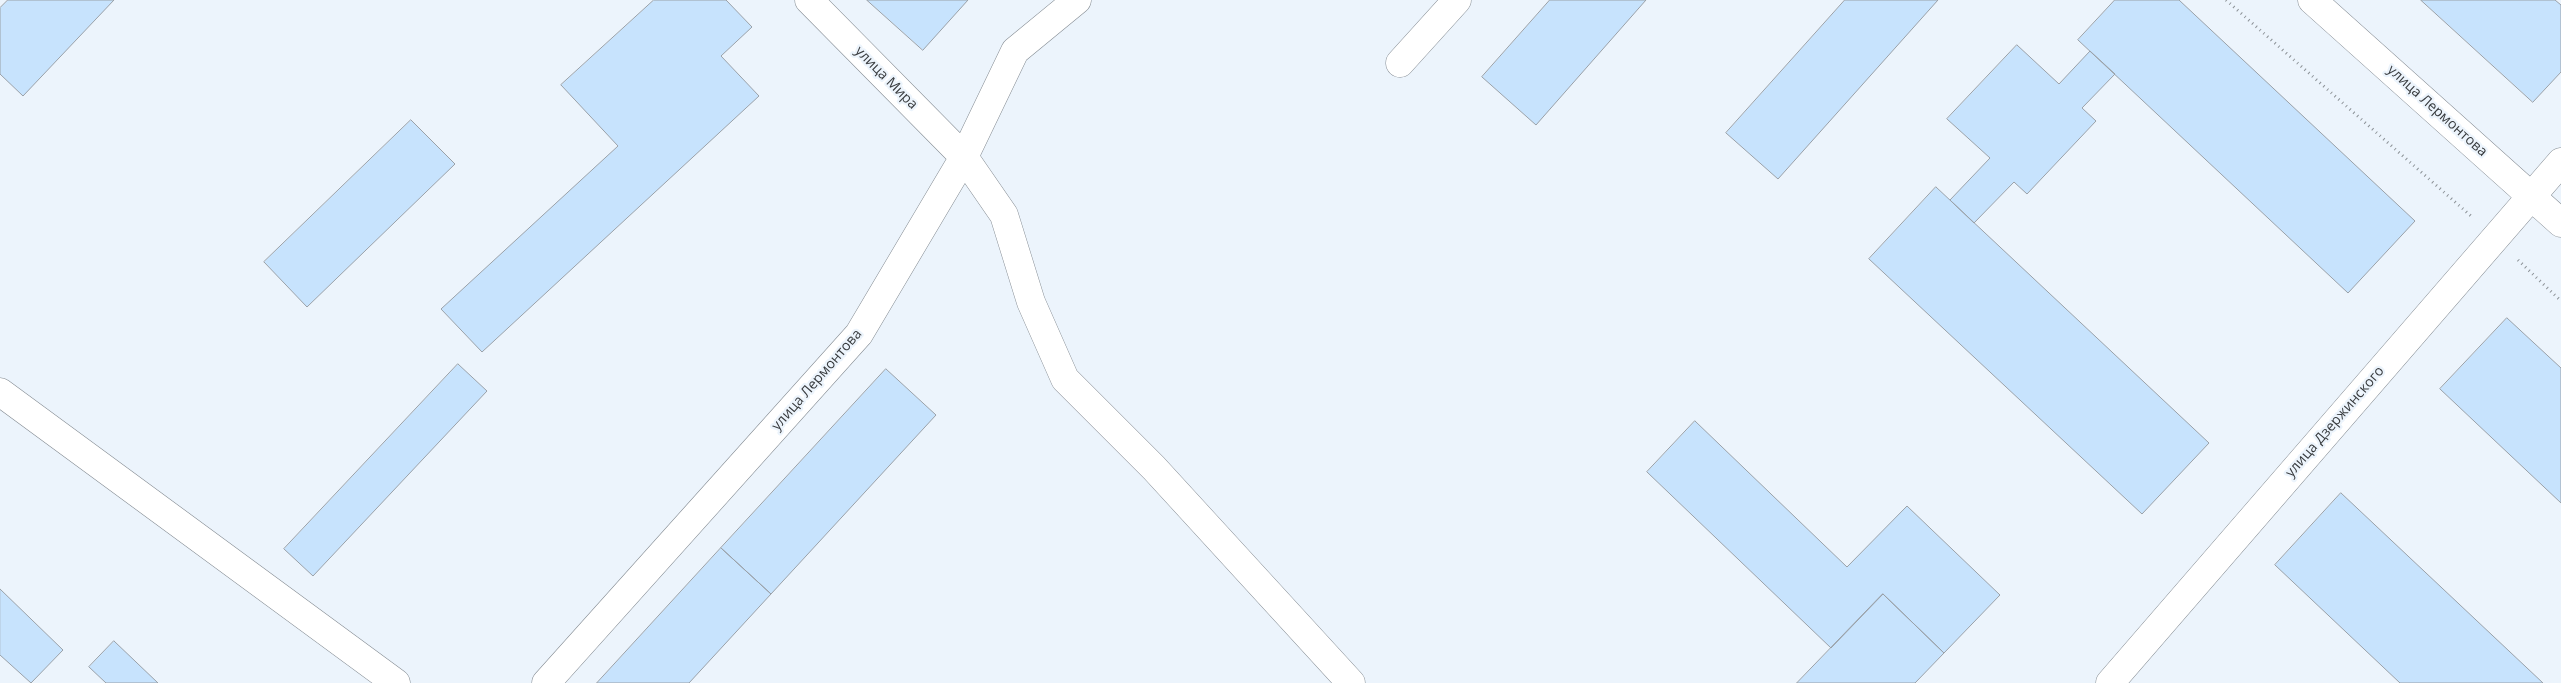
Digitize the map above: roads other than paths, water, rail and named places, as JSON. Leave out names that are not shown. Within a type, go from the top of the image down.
[{"type":"street","name":"улица Мира","points":[[809,0],[964,157],[1004,215],[1031,302],[1065,379],[1154,468],[1351,683]]},
{"type":"street","name":"улица Лермонтова","points":[[546,683],[860,334],[964,157],[1016,51],[1077,0]]},
{"type":"street","points":[[1400,63],[1456,0]]},
{"type":"street","name":"улица Лермонтова","points":[[2312,0],[2561,224]]},
{"type":"street","name":"улица Дзержинского","points":[[2110,683],[2530,195],[2561,162]]},
{"type":"street","points":[[0,392],[367,675],[396,683]]}]
